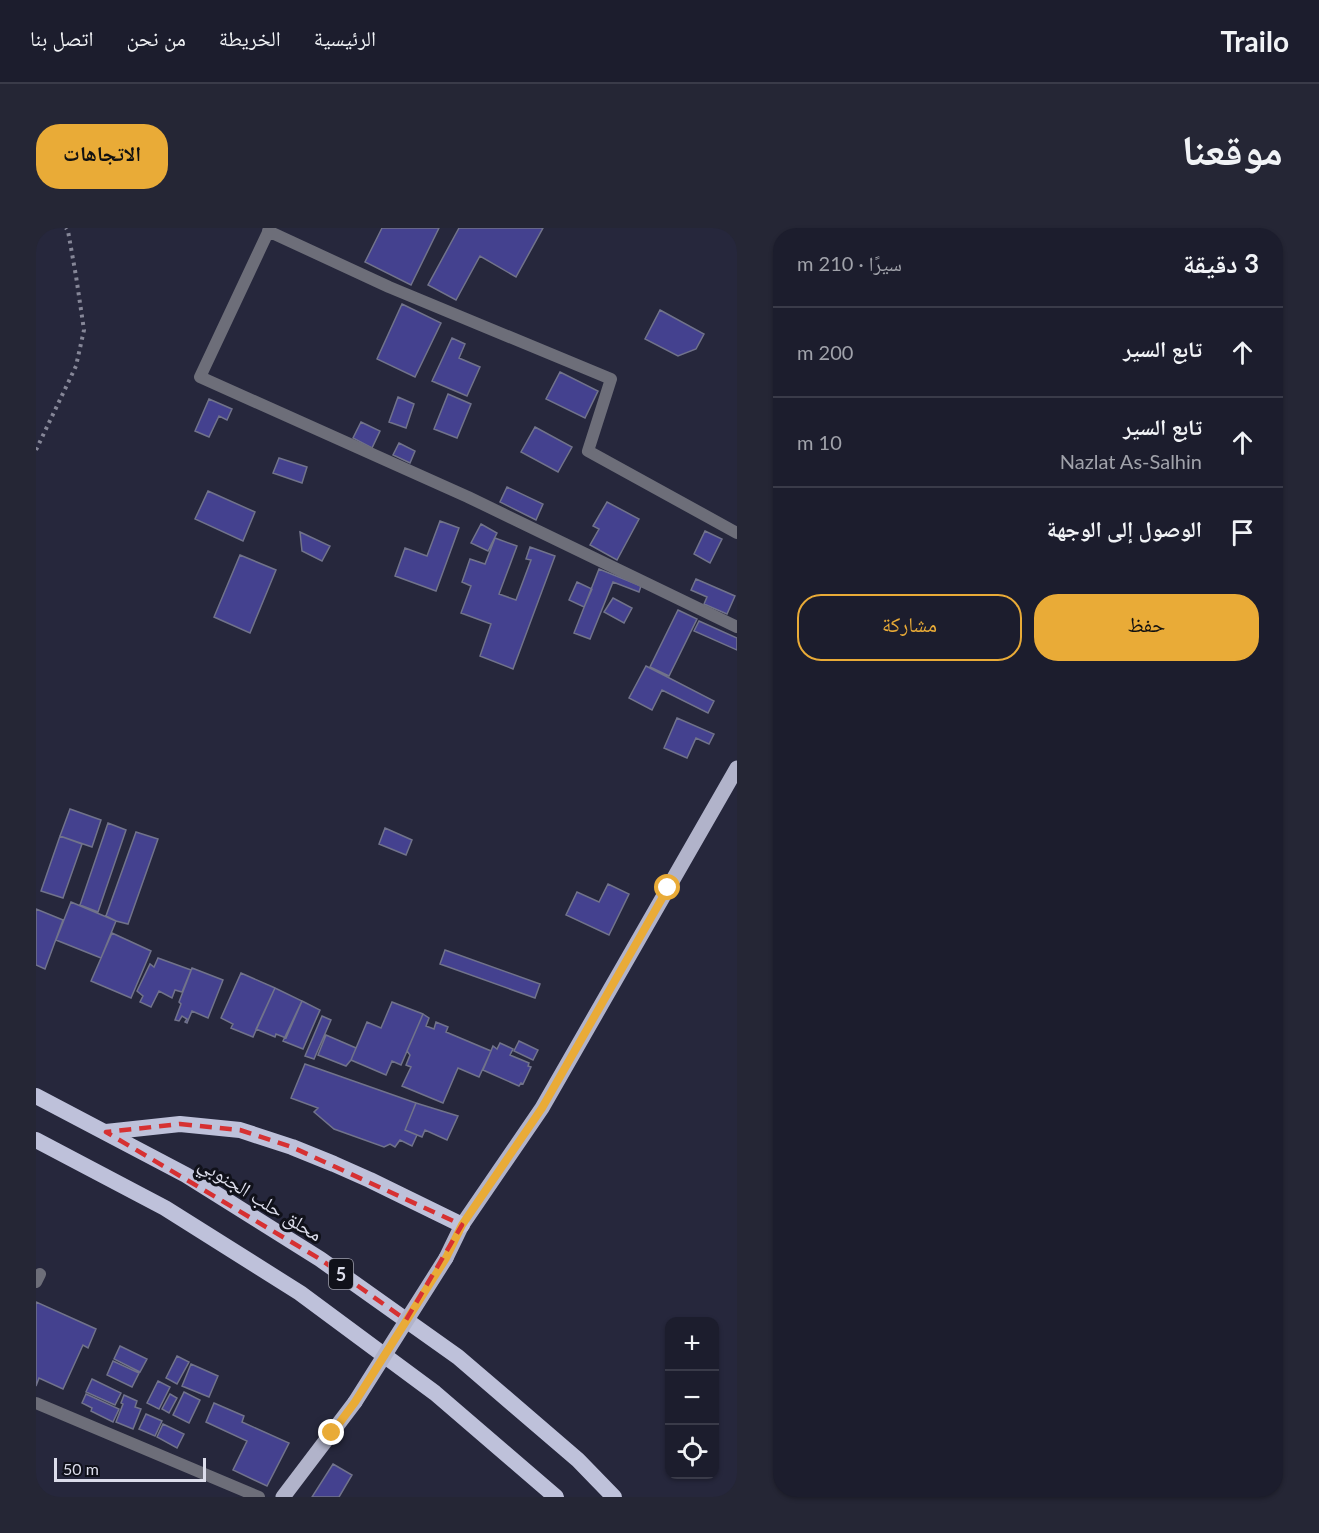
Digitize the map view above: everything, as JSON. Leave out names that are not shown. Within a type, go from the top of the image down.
[{"type":"highway","name":"محلق حلب الجنوبي","points":[[36,1096],[186,1175],[320,1259],[449,1350],[578,1460],[614,1497]]},
{"type":"highway","points":[[106,1132],[180,1124],[240,1131],[292,1147],[334,1164],[462,1225]]},
{"type":"highway","name":"5","points":[[36,1140],[165,1208],[300,1293],[435,1393],[556,1497]]},
{"type":"main road","points":[[284,1497],[355,1402],[446,1258],[462,1225],[542,1108],[737,768]]},
{"type":"street","points":[[737,533],[588,451],[611,379],[389,286],[269,230],[200,377],[468,497],[737,627]]},
{"type":"street","points":[[36,1403],[259,1497]]},
{"type":"path","points":[[36,450],[76,366],[84,330],[66,228]]},
{"type":"highlighted area","points":[[180,1124],[240,1130],[292,1147],[462,1225],[406,1320],[320,1259],[106,1132]]},
{"type":"building","points":[[382,228],[439,228],[411,285],[365,262]]},
{"type":"building","points":[[459,228],[543,228],[516,277],[480,256],[456,300],[428,285]]},
{"type":"building","points":[[402,304],[441,323],[415,377],[377,359]]},
{"type":"building","points":[[660,310],[704,334],[696,349],[678,356],[645,339]]},
{"type":"building","points":[[452,338],[465,344],[459,358],[480,367],[467,396],[432,381]]},
{"type":"building","points":[[560,372],[598,391],[585,418],[546,399]]},
{"type":"building","points":[[448,394],[471,404],[457,438],[434,429]]},
{"type":"building","points":[[398,397],[414,404],[406,428],[389,422]]},
{"type":"building","points":[[209,399],[232,409],[227,420],[219,416],[209,437],[195,431]]},
{"type":"building","points":[[361,422],[380,431],[372,448],[353,438]]},
{"type":"building","points":[[535,427],[572,447],[558,472],[521,452]]},
{"type":"building","points":[[399,443],[415,451],[410,463],[393,455]]},
{"type":"building","points":[[279,458],[307,467],[302,483],[273,473]]},
{"type":"building","points":[[507,487],[543,504],[536,520],[500,502]]},
{"type":"building","points":[[208,491],[255,512],[243,541],[195,519]]},
{"type":"building","points":[[607,502],[639,519],[617,560],[590,545],[599,529],[593,526]]},
{"type":"building","points":[[440,521],[459,528],[436,591],[395,576],[405,548],[427,556]]},
{"type":"building","points":[[481,524],[497,533],[488,551],[471,543]]},
{"type":"building","points":[[705,531],[722,539],[710,563],[694,554]]},
{"type":"building","points":[[300,532],[330,546],[322,561],[302,551]]},
{"type":"building","points":[[495,538],[517,546],[499,594],[516,600],[531,560],[526,559],[530,547],[555,556],[513,669],[480,656],[491,624],[461,613],[471,586],[462,582],[470,559],[485,564]]},
{"type":"building","points":[[240,555],[276,570],[250,633],[214,617]]},
{"type":"building","points":[[599,569],[641,586],[639,592],[613,582],[590,639],[574,633]]},
{"type":"building","points":[[696,579],[735,596],[727,614],[704,604],[707,597],[691,590]]},
{"type":"building","points":[[577,582],[592,589],[584,607],[569,600]]},
{"type":"building","points":[[613,598],[632,608],[624,623],[604,612]]},
{"type":"building","points":[[678,610],[697,619],[669,676],[650,667]]},
{"type":"building","points":[[699,621],[737,638],[737,650],[694,631]]},
{"type":"building","points":[[646,666],[714,701],[708,713],[662,690],[652,710],[629,698]]},
{"type":"building","points":[[677,718],[714,734],[709,744],[696,738],[687,758],[664,748]]},
{"type":"building","points":[[70,809],[101,820],[92,847],[60,836]]},
{"type":"building","points":[[108,823],[126,830],[98,912],[80,905]]},
{"type":"building","points":[[385,828],[412,840],[406,855],[379,844]]},
{"type":"building","points":[[136,832],[158,839],[128,924],[106,916]]},
{"type":"building","points":[[60,836],[82,844],[63,898],[41,891]]},
{"type":"building","points":[[608,884],[629,894],[609,935],[566,915],[577,892],[599,902]]},
{"type":"building","points":[[71,902],[116,921],[101,958],[56,940]]},
{"type":"building","points":[[36,909],[63,920],[45,969],[36,965]]},
{"type":"building","points":[[112,933],[151,951],[131,998],[91,981]]},
{"type":"building","points":[[445,950],[540,984],[535,998],[440,964]]},
{"type":"building","points":[[158,958],[191,970],[182,992],[175,990],[172,998],[159,991],[151,1007],[140,1002],[143,996],[137,991],[150,964],[154,967]]},
{"type":"building","points":[[192,968],[223,980],[208,1018],[192,1011],[187,1023],[185,1022],[187,1019],[182,1016],[179,1021],[175,1020]]},
{"type":"building","points":[[241,973],[275,988],[253,1037],[231,1028],[233,1024],[221,1018]]},
{"type":"building","points":[[275,988],[302,1001],[286,1038],[276,1034],[275,1037],[256,1029]]},
{"type":"building","points":[[302,1001],[320,1010],[303,1049],[283,1041]]},
{"type":"building","points":[[392,1002],[423,1014],[401,1065],[392,1061],[386,1075],[351,1060],[367,1022],[381,1028]]},
{"type":"building","points":[[423,1014],[429,1018],[426,1026],[434,1029],[436,1022],[448,1027],[446,1032],[491,1051],[479,1077],[458,1068],[443,1103],[402,1086],[411,1067],[406,1065],[410,1055],[407,1051]]},
{"type":"building","points":[[322,1016],[331,1020],[314,1059],[305,1056]]},
{"type":"building","points":[[326,1035],[356,1048],[346,1066],[318,1055]]},
{"type":"building","points":[[519,1041],[538,1050],[533,1060],[514,1051]]},
{"type":"building","points":[[500,1043],[513,1049],[510,1055],[529,1063],[528,1066],[531,1067],[523,1084],[519,1086],[483,1070],[493,1046],[497,1049]]},
{"type":"building","points":[[305,1064],[416,1103],[405,1130],[417,1135],[412,1146],[400,1140],[395,1147],[390,1144],[384,1147],[334,1129],[314,1112],[318,1108],[291,1098]]},
{"type":"building","points":[[416,1103],[458,1116],[447,1140],[425,1130],[422,1137],[405,1130]]},
{"type":"building","points":[[36,1302],[96,1329],[88,1348],[83,1345],[63,1389],[39,1378],[36,1386]]},
{"type":"building","points":[[120,1346],[147,1359],[140,1372],[114,1359]]},
{"type":"building","points":[[177,1356],[189,1362],[177,1384],[166,1378]]},
{"type":"building","points":[[113,1361],[139,1373],[132,1387],[107,1375]]},
{"type":"building","points":[[191,1364],[218,1376],[209,1397],[182,1386]]},
{"type":"building","points":[[92,1379],[121,1393],[115,1405],[86,1392]]},
{"type":"building","points":[[158,1381],[170,1387],[159,1409],[147,1403]]},
{"type":"building","points":[[184,1392],[200,1400],[189,1423],[173,1415]]},
{"type":"building","points":[[86,1394],[119,1409],[113,1422],[91,1411],[92,1408],[82,1403]]},
{"type":"building","points":[[170,1394],[177,1398],[169,1413],[162,1409]]},
{"type":"building","points":[[124,1395],[137,1401],[135,1407],[141,1409],[133,1429],[116,1422]]},
{"type":"building","points":[[214,1403],[244,1416],[242,1422],[289,1443],[267,1486],[233,1470],[247,1441],[206,1422]]},
{"type":"building","points":[[146,1414],[162,1421],[155,1436],[139,1429]]},
{"type":"building","points":[[163,1424],[184,1434],[177,1448],[157,1437]]},
{"type":"building","points":[[333,1464],[352,1475],[339,1497],[312,1497]]},
{"type":"route","points":[[332,1433],[355,1402],[446,1258],[462,1225],[542,1108],[668,888]]}]
